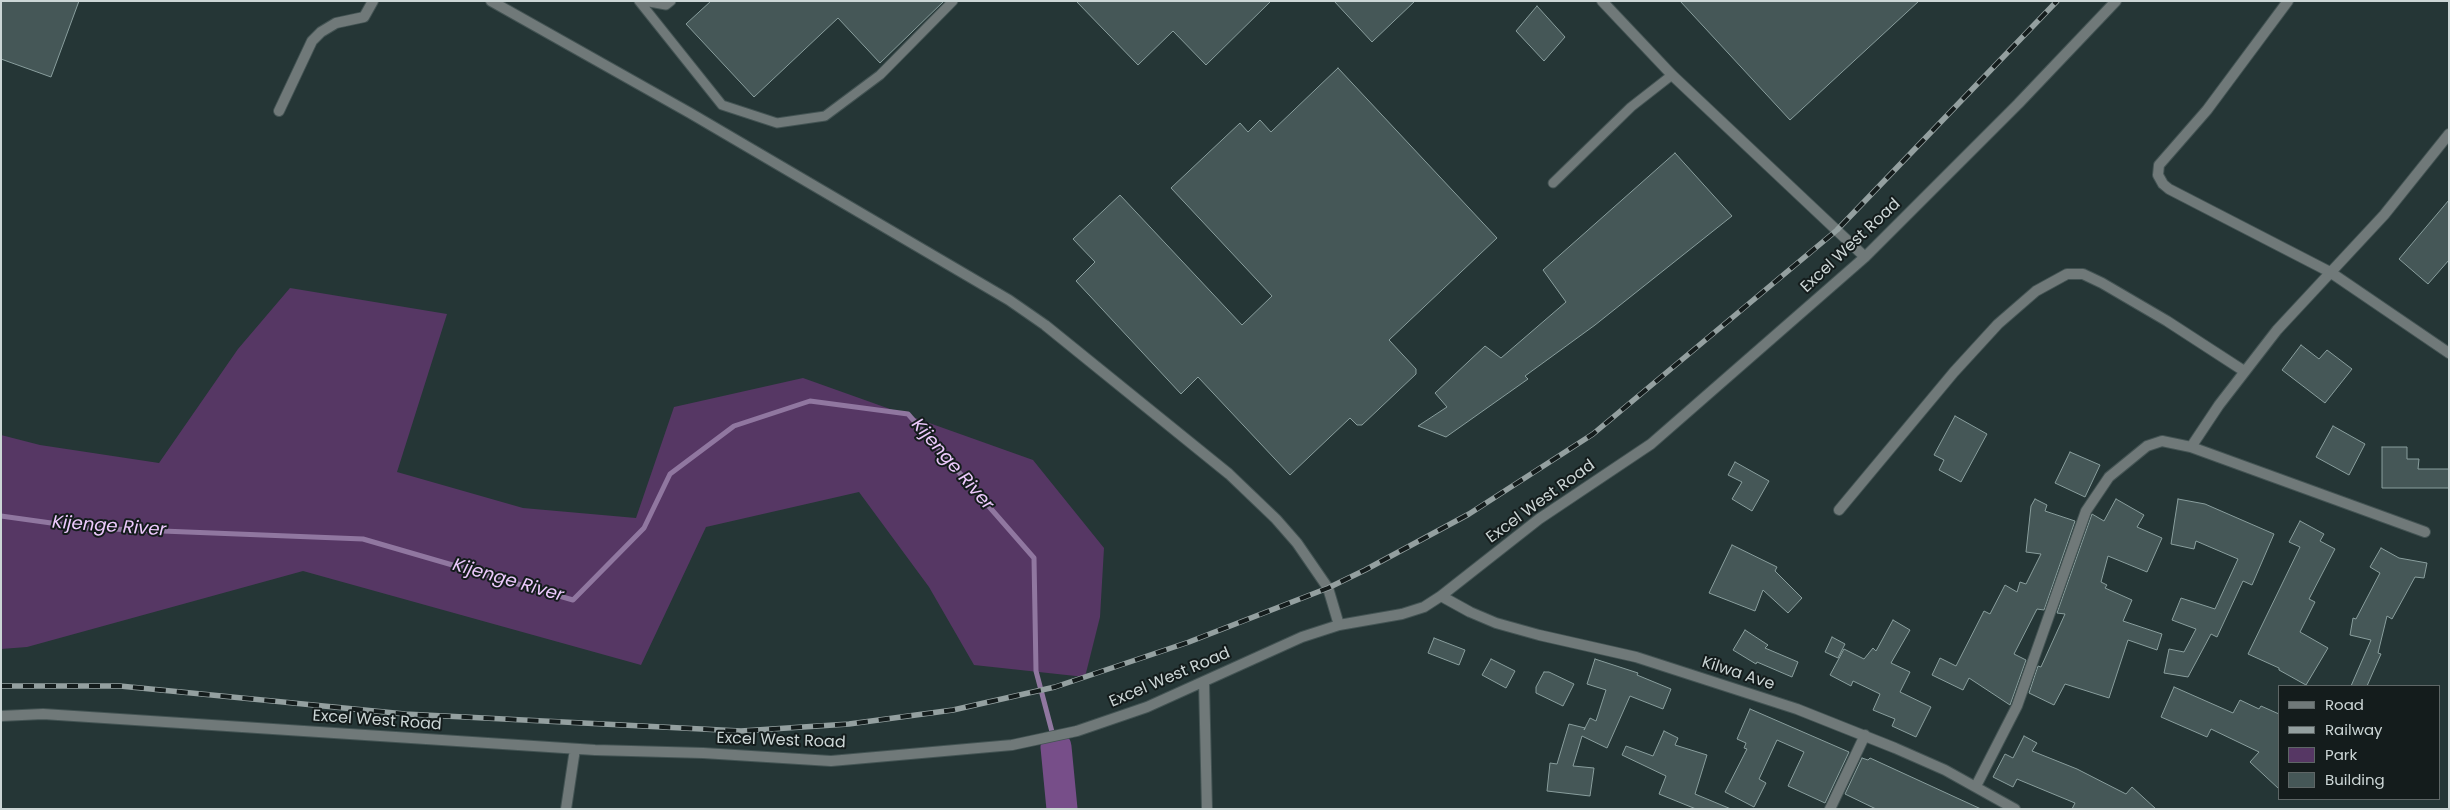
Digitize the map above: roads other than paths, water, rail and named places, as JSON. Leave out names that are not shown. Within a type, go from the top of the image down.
[{"type":"street","points":[[279,111],[312,41],[321,32],[336,23],[364,17],[373,1]]},
{"type":"street","points":[[491,1],[681,108],[1010,300],[1045,325],[1229,474],[1276,519],[1297,543],[1328,588],[1339,625]]},
{"type":"street","points":[[1602,1],[1672,75],[1865,257]]},
{"type":"street","name":"Excel West Road","points":[[1,716],[53,715],[575,749],[703,753],[831,761],[1012,746],[1077,730],[1147,707],[1302,637],[1339,625],[1402,614],[1424,607],[1441,596],[1539,519],[1651,444],[1865,257],[2018,104],[2116,1]]},
{"type":"street","points":[[2288,1],[2207,110],[2159,165],[2158,175],[2163,184],[2169,189],[2330,272],[2449,353]]},
{"type":"street","points":[[2192,447],[2219,404],[2277,330],[2384,215],[2449,134]]},
{"type":"street","points":[[1839,510],[1954,372],[1998,324],[2036,291],[2052,280],[2067,274],[2083,274],[2102,283],[2167,321],[2244,371]]},
{"type":"street","points":[[1976,786],[2017,706],[2086,511],[2109,477],[2147,446],[2162,441],[2192,447],[2425,532]]},
{"type":"street","name":"Kilwa Ave","points":[[1441,596],[1470,612],[1496,622],[1539,635],[1636,657],[1797,709],[1865,735],[1976,786],[2015,809]]},
{"type":"street","points":[[1204,682],[1207,809]]},
{"type":"street","points":[[1830,809],[1865,735]]},
{"type":"street","points":[[566,809],[575,749]]},
{"type":"lane","points":[[639,1],[722,105],[777,123],[824,116],[880,75],[953,1]]},
{"type":"lane","points":[[644,1],[666,5],[671,1]]},
{"type":"lane","points":[[1553,183],[1631,107],[1672,75]]},
{"type":"waterway","name":"Kijenge River","points":[[1,516],[87,528],[363,539],[573,600],[644,528],[670,474],[734,426],[810,401],[908,414],[1034,558],[1036,671],[1056,747]]},
{"type":"waterway","name":"Kijenge River","points":[[1056,747],[1062,809]]},
{"type":"railway","points":[[1,686],[120,686],[405,714],[741,731],[849,724],[953,710],[1055,687],[1189,642],[1328,588],[1469,514],[1593,434],[1837,230],[2057,1]]}]
